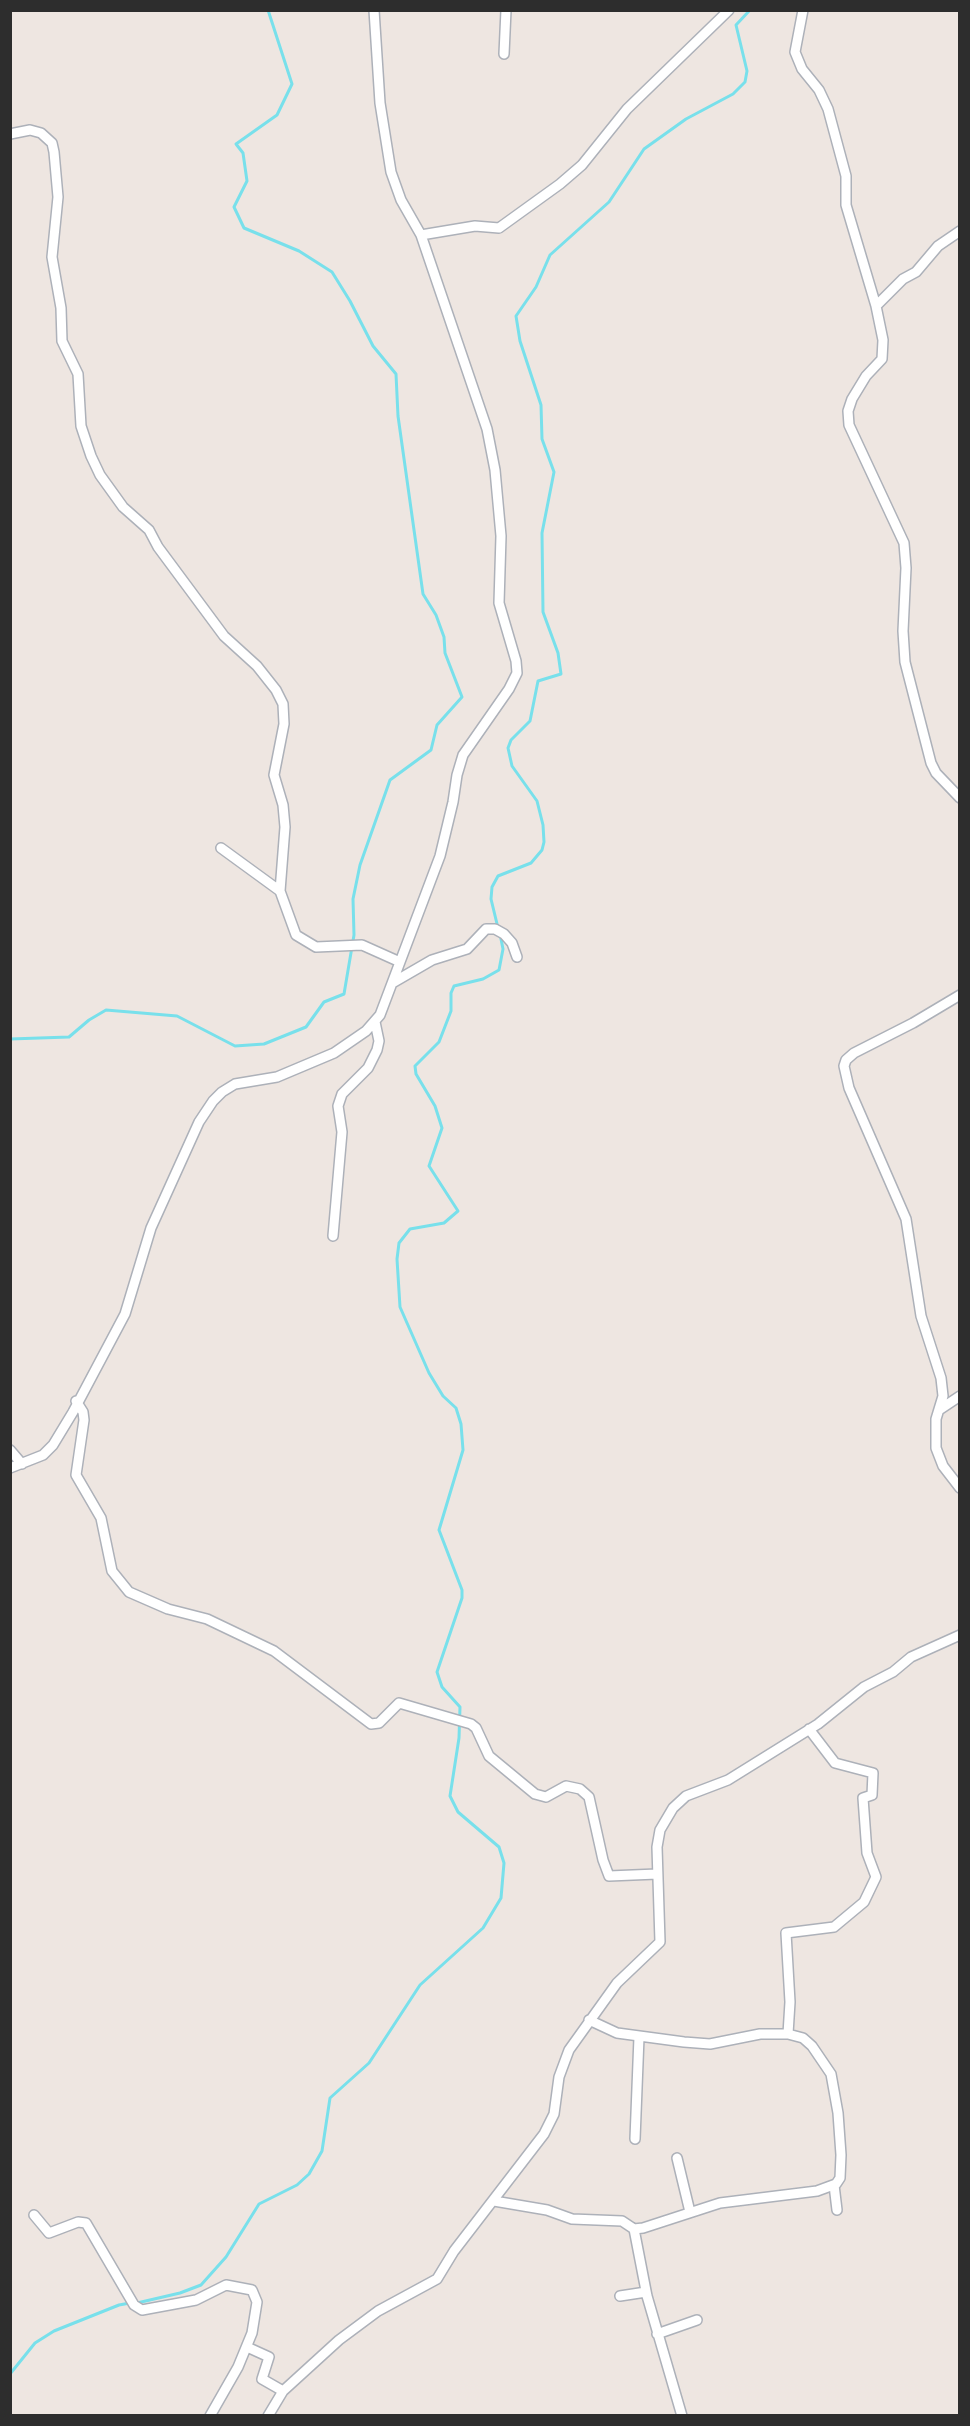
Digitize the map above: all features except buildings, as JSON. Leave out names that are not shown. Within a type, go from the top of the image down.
[{"type":"street","points":[[10,1468],[41,1457],[54,1444],[125,1314],[151,1228],[199,1122],[213,1101],[235,1084],[277,1077],[334,1053],[375,1022],[394,981],[440,856],[463,755],[509,689],[517,670],[499,603],[501,536],[495,470],[487,429],[421,235],[401,200],[392,172],[380,103],[375,10]]},
{"type":"street","points":[[504,54],[506,10]]},
{"type":"street","points":[[421,235],[474,226],[499,228],[560,184],[582,165],[627,109],[729,10]]},
{"type":"street","points":[[803,10],[795,52],[801,69],[819,90],[828,109],[846,176],[846,205],[876,306],[883,355],[855,392],[848,411],[849,425],[904,543],[905,662],[931,763],[936,773],[960,798]]},
{"type":"street","points":[[10,134],[30,130],[41,134],[52,143],[58,197],[52,257],[62,308],[62,341],[78,374],[81,426],[91,456],[118,501],[149,530],[158,548],[224,636],[257,666],[276,690],[283,704],[284,724],[274,775],[283,805],[285,827],[280,891],[290,922],[302,941],[316,948],[362,945],[400,962]]},
{"type":"street","points":[[876,306],[903,279],[916,272],[938,246],[960,231]]},
{"type":"street","points":[[221,848],[280,891]]},
{"type":"street","points":[[394,981],[432,960],[466,949],[486,929],[495,929],[504,934],[512,943],[517,957]]},
{"type":"street","points":[[960,995],[913,1023],[854,1053],[846,1060],[844,1066],[849,1088],[906,1219],[921,1316],[941,1378],[943,1396],[936,1419],[936,1448],[944,1466],[960,1488]]},
{"type":"street","points":[[333,1236],[342,1132],[338,1106],[342,1094],[368,1068],[376,1050],[379,1041],[375,1022]]},
{"type":"street","points":[[939,1410],[956,1398],[960,1410]]},
{"type":"street","points":[[76,1401],[82,1408],[84,1420],[75,1472],[101,1518],[112,1571],[129,1592],[168,1609],[207,1619],[274,1651],[371,1724],[379,1723],[399,1703],[468,1723],[476,1728],[489,1756],[535,1794],[546,1797],[566,1786],[576,1787],[585,1792],[593,1810],[594,1826],[609,1875],[657,1874]]},
{"type":"street","points":[[10,1450],[22,1464]]},
{"type":"street","points":[[268,2415],[283,2391],[310,2365],[367,2319],[437,2279],[454,2251],[551,2123],[562,2067],[569,2050],[617,1983],[660,1942],[657,1874],[660,1830],[680,1801],[696,1791],[728,1780],[809,1730],[864,1687],[893,1672],[911,1657],[960,1635]]},
{"type":"street","points":[[788,2034],[790,2002],[786,1933],[834,1927],[864,1902],[876,1877],[867,1853],[863,1798],[872,1795],[873,1773],[835,1763],[809,1730]]},
{"type":"street","points":[[494,2201],[547,2210],[572,2219],[622,2221],[634,2229],[720,2203],[817,2191],[834,2185],[840,2178],[838,2113],[831,2074],[812,2046],[803,2038],[788,2034],[760,2034],[710,2044],[617,2033],[589,2020]]},
{"type":"street","points":[[635,2139],[639,2037]]},
{"type":"street","points":[[677,2158],[690,2212]]},
{"type":"street","points":[[834,2185],[837,2210]]},
{"type":"street","points":[[34,2215],[49,2233],[78,2222],[90,2226],[134,2305],[142,2310],[196,2300],[226,2285],[252,2290],[256,2294],[256,2310],[247,2347],[210,2415]]},
{"type":"street","points":[[634,2229],[646,2292],[682,2415]]},
{"type":"street","points":[[620,2296],[646,2292]]},
{"type":"street","points":[[657,2334],[697,2320]]},
{"type":"street","points":[[247,2347],[268,2356],[262,2379],[283,2391]]},
{"type":"waterway","points":[[10,1039],[69,1037],[89,1020],[106,1010],[177,1016],[235,1046],[264,1044],[306,1027],[324,1002],[344,994],[354,935],[353,899],[360,865],[390,780],[431,750],[437,725],[462,697],[445,653],[444,637],[436,615],[423,594],[398,416],[396,374],[373,346],[332,272],[299,251],[244,228],[234,207],[247,181],[243,153],[236,144],[277,115],[292,84],[268,10]]},
{"type":"waterway","points":[[498,928],[491,899],[492,887],[498,876],[531,863],[542,850],[544,842],[543,825],[537,801],[512,766],[508,748],[511,740],[530,721],[538,681],[561,674],[558,653],[543,612],[542,533],[554,472],[542,439],[541,405],[520,341],[516,316],[536,287],[550,255],[609,202],[644,149],[686,119],[733,94],[745,82],[747,71],[736,25],[750,10]]},
{"type":"waterway","points":[[137,2303],[180,2293],[201,2285],[226,2257],[259,2204],[297,2185],[309,2174],[322,2151],[330,2098],[369,2063],[420,1985],[483,1928],[501,1898],[504,1863],[499,1847],[458,1812],[450,1796],[459,1738],[460,1707],[442,1687],[437,1672],[462,1598],[462,1590],[439,1530],[463,1450],[461,1424],[456,1408],[443,1396],[429,1373],[400,1307],[397,1259],[399,1243],[410,1229],[444,1223],[458,1211],[429,1166],[442,1128],[435,1106],[416,1074],[415,1066],[439,1042],[451,1011],[451,993],[454,986],[483,979],[499,970],[503,949],[500,934]]},
{"type":"waterway","points":[[10,2374],[35,2343],[54,2331],[119,2305],[130,2303]]}]
